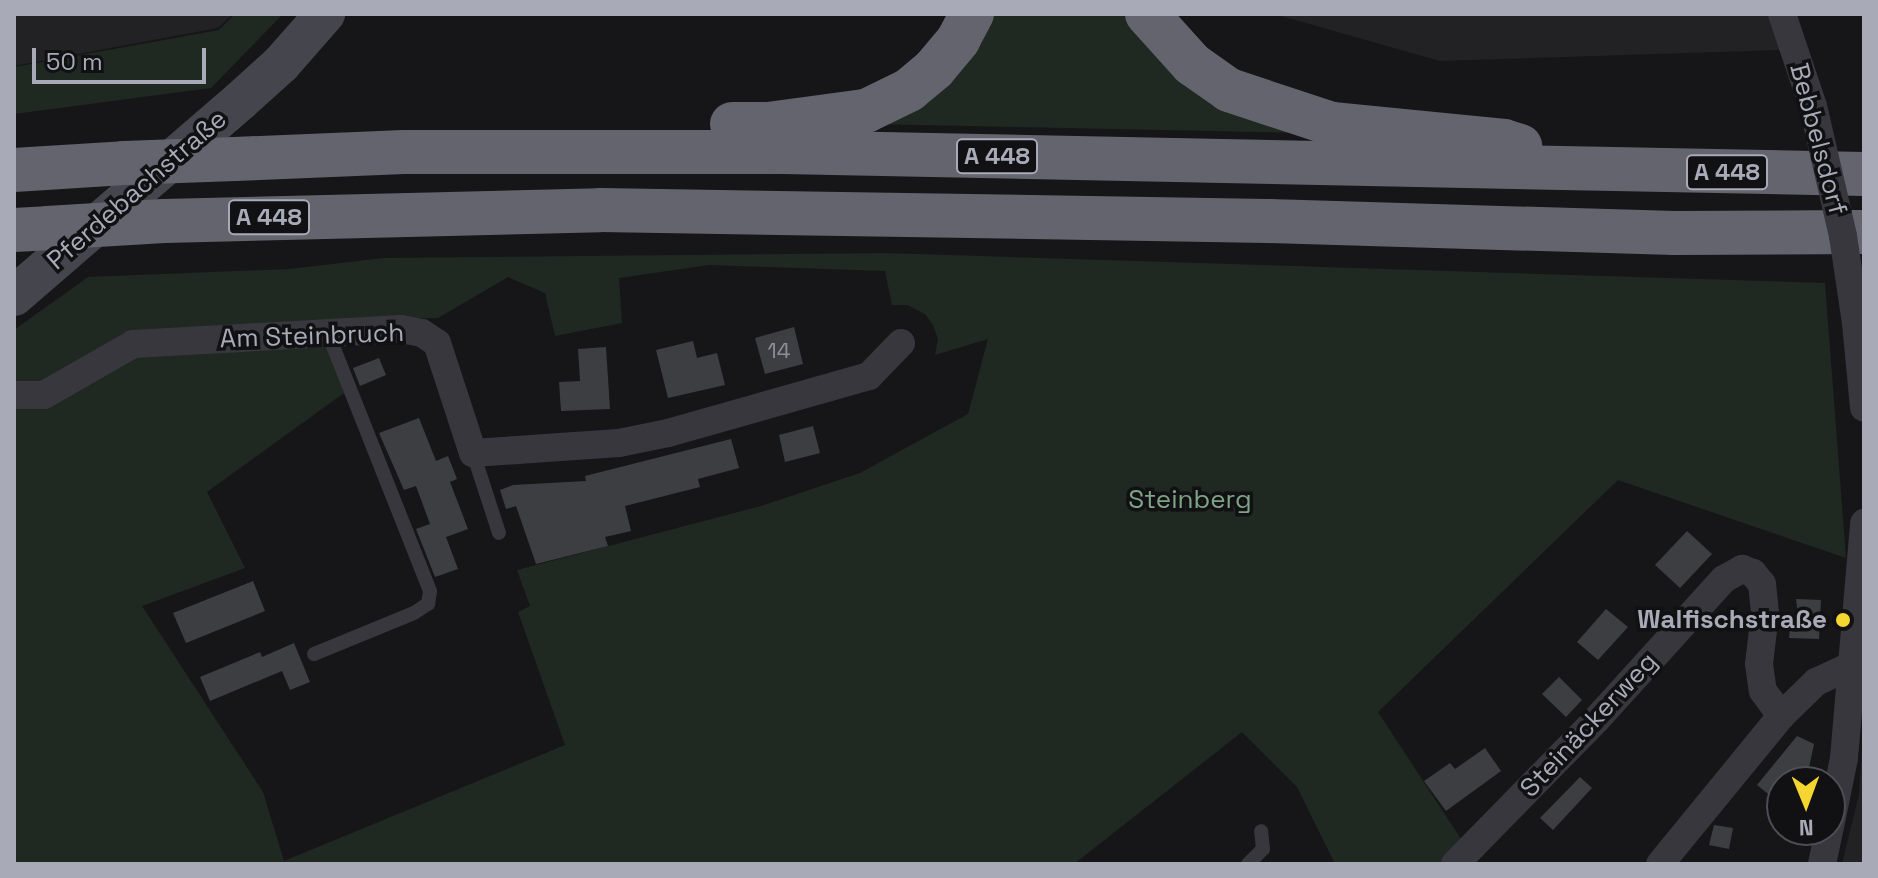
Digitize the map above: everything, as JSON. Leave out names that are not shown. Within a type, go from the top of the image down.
[{"type":"highway","points":[[404,152],[605,124],[768,124],[866,111],[909,90],[934,69],[958,40],[972,14]]},
{"type":"highway","points":[[1147,14],[1192,64],[1229,90],[1332,124],[1504,141],[1591,170]]},
{"type":"highway","name":"A 448","points":[[14,170],[404,152],[799,152],[1864,174]]},
{"type":"highway","name":"A 448","points":[[31,229],[164,221],[600,210],[1253,221],[1675,233],[1864,232]]},
{"type":"main road","name":"Pferdebachstraße","points":[[14,296],[281,64],[325,14]]},
{"type":"street","name":"Bebbelsdorf","points":[[1782,14],[1813,106],[1843,236],[1864,408]]},
{"type":"street","name":"Am Steinbruch","points":[[14,395],[44,395],[133,344],[401,329],[422,333],[437,343],[473,453]]},
{"type":"street","points":[[473,453],[571,452],[668,433],[869,376],[901,343]]},
{"type":"street","points":[[1842,766],[1862,582],[1864,523]]},
{"type":"street","name":"Steinäckerweg","points":[[1455,864],[1596,720],[1724,579],[1742,569],[1753,573],[1762,584],[1765,613],[1759,664],[1763,691],[1781,716]]},
{"type":"street","points":[[1660,864],[1781,716],[1816,682],[1852,665]]},
{"type":"lane","points":[[314,654],[414,613],[428,604],[430,591],[328,333]]},
{"type":"lane","points":[[473,453],[499,533]]},
{"type":"lane","points":[[1248,864],[1263,849],[1261,831]]},
{"type":"shaded area","points":[[14,14],[233,14],[218,28],[14,66]]},
{"type":"shaded area","points":[[1274,14],[1770,14],[1783,50],[1440,61]]},
{"type":"shaded area","points":[[1864,716],[1864,864],[1842,864],[1859,794]]},
{"type":"green space","points":[[235,14],[283,14],[211,88],[14,114],[14,67],[219,30]]},
{"type":"green space","points":[[980,14],[1138,14],[1306,133],[870,124]]},
{"type":"green space","name":"Steinberg","points":[[886,253],[1825,283],[1846,558],[1618,480],[1378,712],[1465,845],[1440,864],[1335,864],[1297,787],[1242,732],[1074,864],[14,864],[14,330],[88,277],[289,269],[384,258]],"holes":[[[709,265],[885,271],[892,305],[907,305],[925,314],[933,325],[938,339],[935,355],[988,339],[968,414],[860,473],[761,506],[517,570],[530,606],[518,612],[565,745],[284,861],[263,792],[142,606],[245,568],[207,492],[344,393],[321,321],[438,318],[508,277],[545,293],[555,336],[622,323],[619,278]]]},
{"type":"building","points":[[794,327],[803,364],[765,374],[755,338]]},
{"type":"building","points":[[693,341],[697,358],[717,353],[725,385],[668,398],[656,350]]},
{"type":"building","points":[[606,347],[610,409],[561,411],[559,382],[580,381],[578,349]]},
{"type":"building","points":[[379,358],[386,375],[360,386],[353,368]]},
{"type":"building","points":[[419,418],[436,461],[448,456],[457,479],[450,482],[468,529],[446,537],[458,569],[435,577],[416,529],[430,524],[416,486],[404,490],[379,433]]},
{"type":"building","points":[[813,426],[820,453],[785,462],[779,435]]},
{"type":"building","points":[[731,439],[739,468],[698,479],[700,487],[625,506],[631,531],[605,537],[608,546],[536,564],[516,506],[506,509],[500,490],[513,485],[586,481],[585,476]]},
{"type":"building","points":[[1687,531],[1712,554],[1680,588],[1655,565]]},
{"type":"building","points":[[253,581],[265,611],[186,643],[173,613]]},
{"type":"building","points":[[1796,599],[1821,600],[1819,639],[1789,638],[1791,615],[1798,616]]},
{"type":"building","points":[[1606,609],[1628,627],[1598,660],[1577,642]]},
{"type":"building","points":[[294,643],[310,682],[290,690],[282,671],[210,701],[200,677],[260,652],[262,657]]},
{"type":"building","points":[[1559,677],[1582,700],[1566,717],[1542,694]]},
{"type":"building","points":[[1797,736],[1814,744],[1809,766],[1773,766]]},
{"type":"building","points":[[1485,748],[1501,771],[1446,811],[1424,781],[1450,763],[1455,769]]},
{"type":"building","points":[[1766,774],[1766,792],[1757,785]]},
{"type":"building","points":[[1580,777],[1592,788],[1553,830],[1540,818]]},
{"type":"building","points":[[1714,825],[1733,828],[1729,849],[1709,845]]},
{"type":"place","name":"Walfischstraße","points":[[1843,620]]}]
